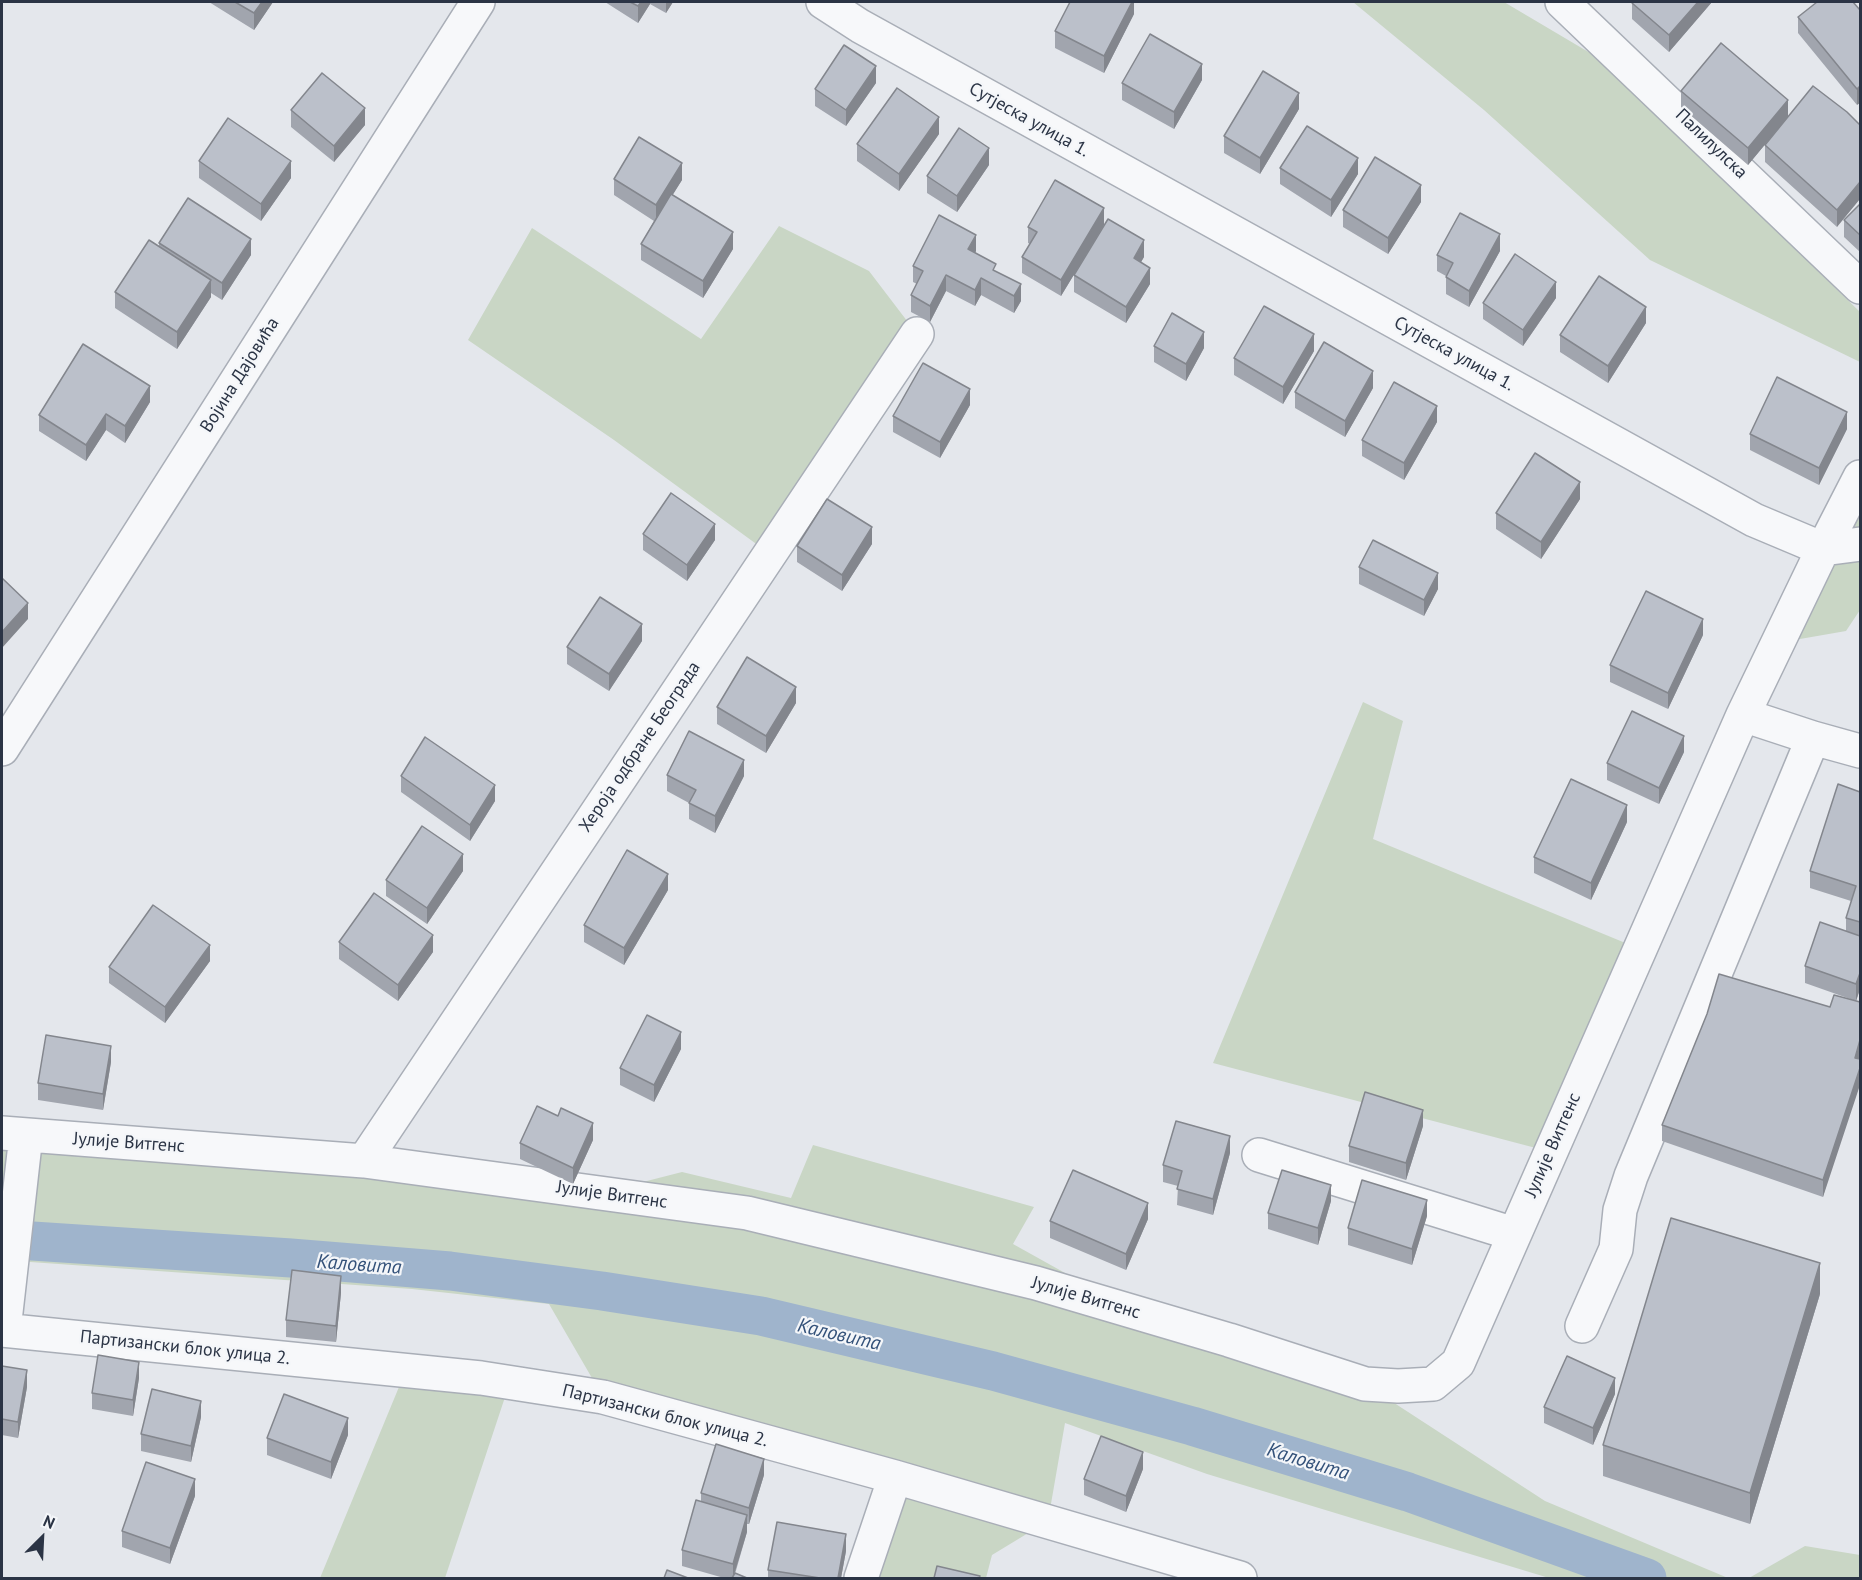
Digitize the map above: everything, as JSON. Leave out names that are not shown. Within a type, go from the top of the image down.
[{"type":"street","name":"Војина Дајовића","points":[[2,748],[478,2]]},
{"type":"street","name":"Сутјеска улица 1.","points":[[823,2],[870,32],[1744,514],[1822,549]]},
{"type":"street","name":"Палилулска","points":[[1562,2],[1860,287]]},
{"type":"street","name":"Хероја одбране Београда","points":[[364,1161],[917,334]]},
{"type":"street","points":[[1860,477],[1822,549],[1743,715],[1860,751]]},
{"type":"street","points":[[1822,549],[1860,544]]},
{"type":"street","name":"Јулије Витгенс","points":[[14,1134],[364,1161],[747,1213],[1036,1283],[1229,1340],[1365,1384],[1398,1386],[1433,1384],[1458,1363],[1743,715]]},
{"type":"street","points":[[1581,1326],[1616,1249],[1620,1210],[1631,1176],[1813,738]]},
{"type":"street","points":[[3,1330],[19,1201],[14,1134]]},
{"type":"street","points":[[1258,1155],[1514,1234]]},
{"type":"street","name":"Партизански блок улица 2.","points":[[3,1330],[481,1377],[603,1396],[895,1477],[1240,1578]]},
{"type":"street","points":[[861,1578],[895,1477]]},
{"type":"green space","points":[[1353,2],[1504,2],[1602,60],[1860,312],[1860,362],[1650,260],[1484,110]]},
{"type":"green space","points":[[779,226],[869,271],[917,334],[770,554],[614,440],[468,340],[532,228],[701,339]]},
{"type":"green space","points":[[1860,480],[1860,610],[1846,631],[1777,643]]},
{"type":"green space","points":[[1363,702],[1403,721],[1373,839],[1640,949],[1551,1152],[1213,1063]]},
{"type":"green space","points":[[2,1133],[600,1193],[682,1172],[791,1198],[813,1145],[1034,1207],[1013,1244],[1135,1312],[1365,1384],[1545,1501],[1728,1578],[1549,1578],[1207,1474],[1065,1423],[1048,1521],[992,1555],[986,1578],[861,1578],[895,1477],[603,1397],[549,1304],[412,1289],[2,1260]]},
{"type":"green space","points":[[406,1370],[510,1382],[445,1578],[320,1578]]},
{"type":"green space","points":[[1805,1546],[1860,1555],[1860,1578],[1749,1578]]},
{"type":"building","points":[[235,2],[262,2],[254,13]]},
{"type":"building","points":[[1070,2],[1132,2],[1104,56],[1055,31]]},
{"type":"building","points":[[1633,2],[1698,2],[1669,35]]},
{"type":"building","points":[[1817,2],[1853,2],[1860,10],[1860,86],[1857,89],[1798,17]]},
{"type":"building","points":[[1150,34],[1202,64],[1174,112],[1122,83]]},
{"type":"building","points":[[1721,43],[1788,100],[1748,148],[1681,91]]},
{"type":"building","points":[[844,45],[876,66],[846,110],[815,89]]},
{"type":"building","points":[[1263,71],[1299,93],[1260,158],[1224,136]]},
{"type":"building","points":[[322,73],[365,108],[334,146],[291,110]]},
{"type":"building","points":[[1813,86],[1860,125],[1860,182],[1837,210],[1765,145]]},
{"type":"building","points":[[897,88],[939,117],[899,174],[857,144]]},
{"type":"building","points":[[228,118],[291,161],[261,204],[199,161]]},
{"type":"building","points":[[1307,126],[1358,158],[1331,200],[1280,168]]},
{"type":"building","points":[[959,128],[989,148],[957,196],[927,176]]},
{"type":"building","points":[[639,137],[682,163],[656,205],[614,179]]},
{"type":"building","points":[[1375,157],[1421,185],[1388,238],[1343,210]]},
{"type":"building","points":[[1055,180],[1104,208],[1061,280],[1022,257],[1037,232],[1028,227]]},
{"type":"building","points":[[671,194],[733,232],[703,281],[641,244]]},
{"type":"building","points":[[188,198],[251,239],[222,283],[159,243]]},
{"type":"building","points":[[1860,204],[1860,235],[1844,220]]},
{"type":"building","points":[[1460,213],[1500,234],[1469,291],[1446,277],[1453,263],[1437,255]]},
{"type":"building","points":[[939,215],[976,235],[968,249],[996,264],[993,270],[1021,284],[1014,296],[981,278],[975,290],[946,275],[930,306],[911,295],[923,271],[913,266]]},
{"type":"building","points":[[1108,219],[1144,240],[1134,258],[1150,268],[1126,307],[1074,275]]},
{"type":"building","points":[[149,240],[211,280],[177,332],[115,292]]},
{"type":"building","points":[[1515,254],[1556,282],[1523,330],[1483,303]]},
{"type":"building","points":[[1599,276],[1646,307],[1608,366],[1560,335]]},
{"type":"building","points":[[1264,306],[1314,334],[1283,387],[1234,358]]},
{"type":"building","points":[[1172,313],[1204,332],[1186,364],[1154,346]]},
{"type":"building","points":[[1324,342],[1373,371],[1345,421],[1295,392]]},
{"type":"building","points":[[83,344],[150,386],[125,426],[106,414],[86,445],[39,415]]},
{"type":"building","points":[[923,363],[970,389],[940,442],[893,416]]},
{"type":"building","points":[[1777,377],[1847,412],[1819,468],[1750,434]]},
{"type":"building","points":[[1394,382],[1437,406],[1404,463],[1362,440]]},
{"type":"building","points":[[1535,453],[1580,482],[1541,542],[1496,513]]},
{"type":"building","points":[[671,493],[715,524],[687,565],[643,534]]},
{"type":"building","points":[[827,499],[872,527],[842,575],[797,546]]},
{"type":"building","points":[[1373,540],[1438,573],[1424,600],[1359,567]]},
{"type":"building","points":[[2,578],[28,603],[2,632]]},
{"type":"building","points":[[1646,591],[1703,619],[1668,693],[1610,665]]},
{"type":"building","points":[[600,597],[642,624],[609,674],[567,647]]},
{"type":"building","points":[[747,657],[796,687],[766,736],[717,707]]},
{"type":"building","points":[[1632,711],[1684,736],[1659,788],[1607,763]]},
{"type":"building","points":[[689,731],[744,760],[715,816],[689,803],[696,790],[667,775]]},
{"type":"building","points":[[425,737],[495,785],[470,825],[401,776]]},
{"type":"building","points":[[1571,779],[1627,805],[1591,883],[1534,857]]},
{"type":"building","points":[[1838,784],[1860,792],[1860,922],[1846,918],[1856,886],[1810,871]]},
{"type":"building","points":[[422,826],[463,854],[427,908],[386,880]]},
{"type":"building","points":[[627,850],[668,874],[624,948],[584,925]]},
{"type":"building","points":[[374,893],[433,935],[398,985],[339,942]]},
{"type":"building","points":[[153,905],[210,945],[165,1007],[109,967]]},
{"type":"building","points":[[1820,922],[1860,936],[1860,973],[1856,984],[1805,966]]},
{"type":"building","points":[[1719,974],[1830,1007],[1834,995],[1860,1002],[1860,1040],[1855,1058],[1860,1059],[1860,1068],[1823,1180],[1662,1125],[1707,1014]]},
{"type":"building","points":[[647,1015],[681,1032],[654,1085],[620,1068]]},
{"type":"building","points":[[46,1035],[111,1046],[103,1094],[38,1083]]},
{"type":"building","points":[[1365,1092],[1423,1110],[1406,1163],[1349,1146]]},
{"type":"building","points":[[537,1106],[558,1116],[561,1108],[593,1123],[573,1168],[520,1143]]},
{"type":"building","points":[[1176,1121],[1230,1136],[1213,1199],[1177,1189],[1182,1171],[1163,1165]]},
{"type":"building","points":[[1073,1170],[1148,1203],[1126,1254],[1050,1221]]},
{"type":"building","points":[[1282,1170],[1331,1185],[1318,1228],[1268,1213]]},
{"type":"building","points":[[1362,1180],[1427,1200],[1412,1249],[1348,1228]]},
{"type":"building","points":[[1671,1218],[1820,1263],[1750,1493],[1603,1445]]},
{"type":"building","points":[[292,1270],[341,1276],[336,1326],[286,1320]]},
{"type":"building","points":[[98,1355],[139,1362],[133,1400],[92,1393]]},
{"type":"building","points":[[1567,1356],[1615,1378],[1593,1428],[1544,1407]]},
{"type":"building","points":[[2,1366],[27,1370],[18,1422],[2,1419]]},
{"type":"building","points":[[152,1389],[201,1401],[191,1446],[141,1434]]},
{"type":"building","points":[[284,1394],[348,1418],[331,1462],[267,1438]]},
{"type":"building","points":[[1101,1436],[1143,1452],[1126,1496],[1084,1479]]},
{"type":"building","points":[[716,1444],[764,1459],[749,1508],[701,1493]]},
{"type":"building","points":[[146,1462],[195,1479],[170,1548],[122,1531]]},
{"type":"building","points":[[696,1500],[747,1515],[733,1564],[682,1550]]},
{"type":"building","points":[[777,1522],[846,1534],[838,1578],[820,1578],[768,1570]]},
{"type":"building","points":[[937,1566],[980,1576],[979,1578],[934,1578]]},
{"type":"building","points":[[667,1570],[688,1578],[664,1578]]},
{"type":"building","points":[[735,1573],[747,1578],[732,1578]]},
{"type":"waterway","name":"Каловита","points":[[2,1239],[450,1271],[602,1291],[761,1316],[993,1371],[1192,1426],[1408,1492],[1647,1578]]}]
